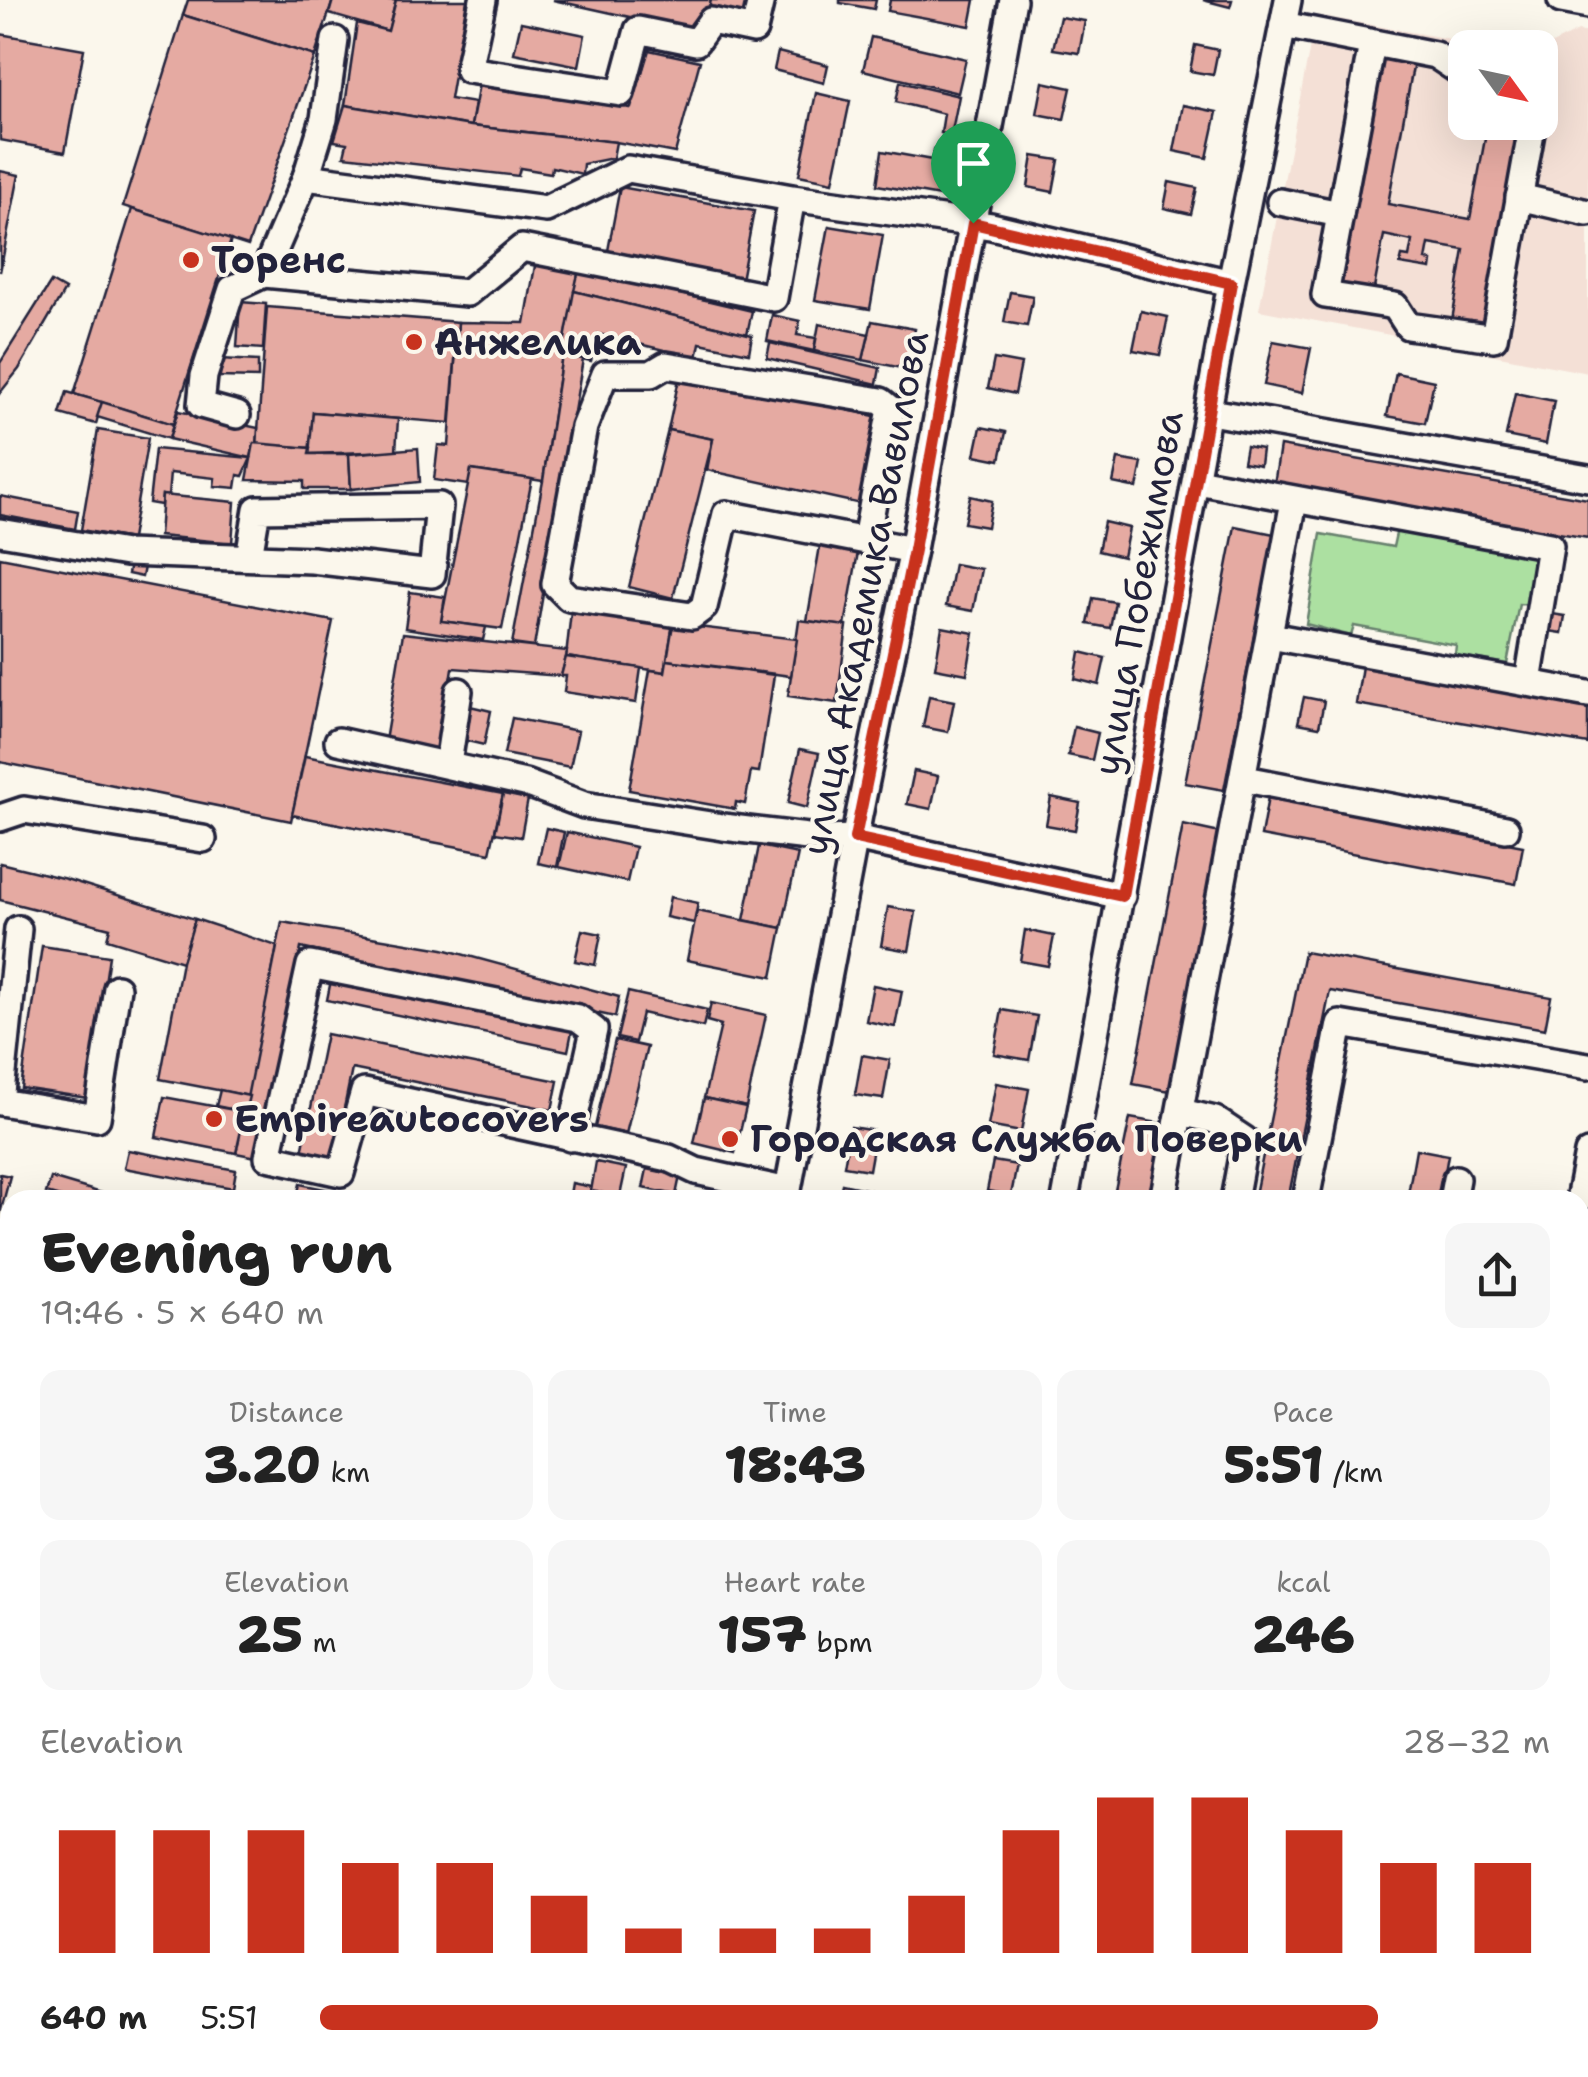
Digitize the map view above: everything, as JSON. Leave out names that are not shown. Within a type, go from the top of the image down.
[{"type":"street","points":[[483,0],[468,70],[621,93],[638,30],[696,42],[712,21],[754,30],[760,0]]},
{"type":"street","name":"улица Академика Вавилова","points":[[788,1190],[914,550],[1013,0]]},
{"type":"street","points":[[1561,0],[1588,6]]},
{"type":"street","points":[[1286,13],[1372,44],[1435,55],[1448,64]]},
{"type":"street","name":"улица Побежимова","points":[[1067,1190],[1231,283],[1286,13]]},
{"type":"street","points":[[264,274],[306,177],[324,119],[335,40]]},
{"type":"street","points":[[1372,44],[1326,295],[1396,306],[1408,326],[1494,338],[1530,140]]},
{"type":"street","points":[[306,177],[546,209],[628,169],[792,198],[973,223],[1231,283]]},
{"type":"street","points":[[1520,197],[1588,213]]},
{"type":"street","points":[[236,415],[202,405],[204,376],[232,290],[264,274],[467,293],[522,248],[774,298],[792,198]]},
{"type":"street","points":[[1280,202],[1340,214]]},
{"type":"street","points":[[866,539],[892,409],[881,402],[666,365],[651,374],[605,374],[584,427],[555,584],[570,598],[692,616],[704,607],[726,514],[914,550]]},
{"type":"street","points":[[1210,412],[1588,478]]},
{"type":"street","points":[[1197,481],[1550,546],[1528,682]]},
{"type":"street","points":[[1165,1190],[1294,501]]},
{"type":"street","points":[[0,532],[126,554],[312,560],[432,574],[439,506],[257,510],[249,557]]},
{"type":"street","points":[[1270,636],[1588,694]]},
{"type":"street","points":[[448,764],[459,691]]},
{"type":"street","points":[[338,741],[526,783],[584,805],[723,827],[855,838],[1122,896]]},
{"type":"street","points":[[1245,779],[1506,829]]},
{"type":"street","points":[[0,818],[24,810],[203,839]]},
{"type":"street","points":[[18,929],[0,1102],[96,1118],[117,988]]},
{"type":"street","points":[[570,1138],[594,1030],[578,1018],[310,965],[268,1158],[340,1173],[364,1092],[570,1138],[669,1158],[696,1171],[765,1190]]},
{"type":"street","points":[[1308,1190],[1340,1024],[1588,1066]]},
{"type":"street","points":[[1181,1112],[1215,1120],[1245,1140],[1236,1190]]},
{"type":"street","points":[[1581,1190],[1588,1153]]},
{"type":"shaded area","points":[[1316,15],[1448,39],[1448,140],[1558,140],[1558,41],[1578,31],[1588,33],[1588,373],[1259,310]]},
{"type":"green space","points":[[1397,529],[1542,555],[1533,605],[1519,604],[1507,664],[1455,655],[1456,645],[1354,626],[1351,636],[1306,624],[1321,534],[1393,547]]},
{"type":"building","points":[[188,0],[333,0],[315,56],[183,15]]},
{"type":"building","points":[[333,0],[396,0],[388,31],[329,14]]},
{"type":"building","points":[[396,0],[467,0],[450,99],[475,103],[471,126],[345,105],[357,23],[388,31]]},
{"type":"building","points":[[553,0],[711,0],[693,31]]},
{"type":"building","points":[[711,0],[751,0],[747,17],[709,9]]},
{"type":"building","points":[[840,0],[876,0],[874,9]]},
{"type":"building","points":[[890,0],[975,0],[970,26],[888,11]]},
{"type":"building","points":[[1203,0],[1232,0],[1230,7]]},
{"type":"building","points":[[183,15],[315,56],[248,246],[123,206]]},
{"type":"building","points":[[1060,17],[1085,21],[1079,53],[1053,49]]},
{"type":"building","points":[[521,22],[585,35],[579,66],[514,53]]},
{"type":"building","points":[[0,34],[84,49],[65,152],[0,140]]},
{"type":"building","points":[[871,37],[966,59],[958,93],[863,70]]},
{"type":"building","points":[[1195,45],[1218,50],[1213,75],[1190,71]]},
{"type":"building","points":[[649,50],[700,61],[675,153],[616,142],[471,126],[479,84],[631,108]]},
{"type":"building","points":[[778,52],[828,65],[824,83],[774,70]]},
{"type":"building","points":[[1376,55],[1414,61],[1388,204],[1470,219],[1485,140],[1520,140],[1486,332],[1451,326],[1464,250],[1429,244],[1426,260],[1432,261],[1431,269],[1400,264],[1402,256],[1409,257],[1412,241],[1384,235],[1373,294],[1335,288]]},
{"type":"building","points":[[900,82],[959,96],[951,136],[941,133],[944,114],[896,102]]},
{"type":"building","points":[[1043,82],[1071,88],[1064,119],[1037,114]]},
{"type":"building","points":[[816,93],[850,101],[833,182],[799,175]]},
{"type":"building","points":[[345,105],[471,126],[616,142],[613,158],[583,164],[582,174],[552,167],[551,173],[520,168],[518,176],[344,156],[347,143],[334,141]]},
{"type":"building","points":[[1183,105],[1217,112],[1207,158],[1174,151]]},
{"type":"building","points":[[934,149],[948,151],[940,196],[877,185],[882,151],[932,160]]},
{"type":"building","points":[[1033,156],[1059,160],[1053,192],[1028,187]]},
{"type":"building","points":[[0,171],[19,175],[0,272]]},
{"type":"building","points":[[1169,182],[1197,188],[1191,214],[1164,208]]},
{"type":"building","points":[[620,187],[754,211],[741,280],[607,256]]},
{"type":"building","points":[[132,209],[231,240],[173,424],[74,394]]},
{"type":"building","points":[[829,226],[883,235],[870,309],[815,300]]},
{"type":"building","points":[[536,260],[579,270],[543,481],[471,470],[469,485],[434,480],[438,445],[449,446],[458,322],[525,323]]},
{"type":"building","points":[[579,270],[752,311],[747,334],[574,291]]},
{"type":"building","points":[[51,282],[65,290],[19,369],[0,393],[0,363]]},
{"type":"building","points":[[574,291],[752,335],[749,353],[700,343],[697,358],[598,334],[591,361],[562,355]]},
{"type":"building","points":[[1010,292],[1033,296],[1027,326],[1004,322]]},
{"type":"building","points":[[240,302],[266,304],[263,349],[237,347]]},
{"type":"building","points":[[267,307],[458,322],[450,423],[313,412],[310,448],[257,444]]},
{"type":"building","points":[[1141,311],[1168,317],[1160,355],[1133,350]]},
{"type":"building","points":[[772,315],[800,321],[797,335],[816,338],[814,351],[767,341]]},
{"type":"building","points":[[872,321],[915,329],[907,369],[863,360]]},
{"type":"building","points":[[819,324],[869,334],[863,360],[814,351]]},
{"type":"building","points":[[1273,341],[1311,348],[1302,393],[1264,385]]},
{"type":"building","points":[[770,343],[880,368],[877,384],[767,358]]},
{"type":"building","points":[[562,355],[583,359],[534,647],[512,644]]},
{"type":"building","points":[[220,359],[258,361],[258,378],[220,377]]},
{"type":"building","points":[[994,359],[1021,364],[1015,394],[988,388]]},
{"type":"building","points":[[1396,373],[1434,381],[1425,423],[1387,416]]},
{"type":"building","points":[[680,374],[879,417],[861,504],[707,470],[713,439],[668,430]]},
{"type":"building","points":[[67,392],[102,402],[96,424],[60,414]]},
{"type":"building","points":[[1515,393],[1554,401],[1546,444],[1506,436]]},
{"type":"building","points":[[102,402],[173,424],[169,439],[97,417]]},
{"type":"building","points":[[178,411],[258,428],[251,458],[169,439]]},
{"type":"building","points":[[313,412],[398,419],[396,451],[309,454]]},
{"type":"building","points":[[981,427],[1006,432],[1000,460],[975,455]]},
{"type":"building","points":[[98,430],[148,438],[131,539],[81,530]]},
{"type":"building","points":[[668,430],[713,439],[673,598],[629,587]]},
{"type":"building","points":[[254,443],[310,448],[309,454],[349,454],[351,489],[304,489],[304,481],[247,480]]},
{"type":"building","points":[[1246,446],[1262,449],[1260,465],[1243,462]]},
{"type":"building","points":[[1280,446],[1588,499],[1588,538],[1274,485]]},
{"type":"building","points":[[418,448],[420,482],[351,489],[349,454]]},
{"type":"building","points":[[155,449],[251,458],[243,476],[238,475],[236,488],[214,486],[215,478],[170,473],[168,497],[162,495],[161,505],[149,503]]},
{"type":"building","points":[[1118,459],[1142,463],[1137,488],[1113,483]]},
{"type":"building","points":[[471,470],[532,479],[502,629],[441,621]]},
{"type":"building","points":[[162,495],[235,502],[232,543],[159,536]]},
{"type":"building","points":[[0,496],[78,511],[75,529],[0,515]]},
{"type":"building","points":[[970,496],[992,501],[987,527],[964,523]]},
{"type":"building","points":[[1104,522],[1129,528],[1123,557],[1098,551]]},
{"type":"building","points":[[1235,526],[1274,534],[1224,790],[1185,783]]},
{"type":"building","points":[[820,546],[858,552],[845,626],[807,621]]},
{"type":"building","points":[[0,557],[333,621],[291,821],[0,762]]},
{"type":"building","points":[[131,559],[145,562],[142,577],[128,574]]},
{"type":"building","points":[[954,564],[981,569],[973,611],[946,606]]},
{"type":"building","points":[[410,592],[445,597],[441,621],[486,627],[483,640],[405,628]]},
{"type":"building","points":[[1093,598],[1115,602],[1110,628],[1088,624]]},
{"type":"building","points":[[571,611],[673,624],[665,672],[566,657]]},
{"type":"building","points":[[1546,613],[1565,616],[1562,633],[1543,630]]},
{"type":"building","points":[[799,620],[847,626],[837,703],[788,696]]},
{"type":"building","points":[[673,624],[797,639],[791,676],[667,660]]},
{"type":"building","points":[[942,627],[974,633],[967,674],[935,668]]},
{"type":"building","points":[[403,633],[567,651],[561,676],[453,668],[440,750],[385,741]]},
{"type":"building","points":[[1080,652],[1105,658],[1099,685],[1075,679]]},
{"type":"building","points":[[566,657],[641,668],[636,703],[564,692],[566,676],[561,676]]},
{"type":"building","points":[[667,660],[774,675],[759,772],[751,771],[745,804],[736,802],[735,809],[629,790],[650,670],[665,672]]},
{"type":"building","points":[[1362,666],[1588,705],[1588,744],[1356,704]]},
{"type":"building","points":[[929,696],[954,701],[948,732],[923,727]]},
{"type":"building","points":[[1304,697],[1324,701],[1319,727],[1298,723]]},
{"type":"building","points":[[470,706],[491,711],[484,745],[463,740]]},
{"type":"building","points":[[512,718],[578,731],[570,767],[504,754]]},
{"type":"building","points":[[1074,727],[1098,733],[1092,760],[1068,755]]},
{"type":"building","points":[[800,749],[819,753],[807,808],[788,803]]},
{"type":"building","points":[[305,756],[503,794],[490,853],[292,815]]},
{"type":"building","points":[[914,771],[938,776],[931,809],[907,804]]},
{"type":"building","points":[[503,794],[528,799],[521,837],[495,833]]},
{"type":"building","points":[[1051,797],[1080,803],[1075,830],[1046,825]]},
{"type":"building","points":[[1268,797],[1523,846],[1516,884],[1261,836]]},
{"type":"building","points":[[1183,825],[1220,833],[1170,1091],[1133,1084]]},
{"type":"building","points":[[546,828],[564,832],[557,867],[538,863]]},
{"type":"building","points":[[567,832],[635,847],[627,882],[559,867]]},
{"type":"building","points":[[759,846],[798,854],[782,928],[744,920]]},
{"type":"building","points":[[0,863],[195,919],[182,962],[107,939],[110,928],[0,900]]},
{"type":"building","points":[[670,897],[698,903],[694,923],[666,917]]},
{"type":"building","points":[[888,907],[916,912],[909,951],[881,946]]},
{"type":"building","points":[[697,911],[782,928],[772,977],[687,960]]},
{"type":"building","points":[[195,919],[277,946],[249,1096],[160,1079],[182,962]]},
{"type":"building","points":[[282,922],[443,949],[619,997],[615,1017],[301,948],[261,1158],[236,1153]]},
{"type":"building","points":[[582,930],[601,934],[595,965],[575,961]]},
{"type":"building","points":[[1025,930],[1054,936],[1048,966],[1020,961]]},
{"type":"building","points":[[42,946],[109,956],[88,1098],[21,1088]]},
{"type":"building","points":[[1304,952],[1551,997],[1545,1029],[1330,991],[1290,1190],[1256,1190]]},
{"type":"building","points":[[331,980],[572,1031],[568,1051],[327,1000]]},
{"type":"building","points":[[873,985],[902,991],[895,1027],[866,1021]]},
{"type":"building","points":[[628,992],[707,1010],[703,1027],[642,1013],[635,1042],[617,1038]]},
{"type":"building","points":[[711,1003],[766,1015],[746,1107],[704,1098],[721,1025],[707,1021]]},
{"type":"building","points":[[1002,1010],[1037,1016],[1029,1060],[994,1054]]},
{"type":"building","points":[[326,1034],[558,1081],[552,1110],[352,1069],[333,1163],[301,1157]]},
{"type":"building","points":[[615,1040],[647,1047],[626,1134],[595,1127]]},
{"type":"building","points":[[862,1055],[890,1060],[883,1099],[855,1095]]},
{"type":"building","points":[[996,1083],[1029,1089],[1021,1132],[988,1126]]},
{"type":"building","points":[[220,1090],[249,1096],[245,1112],[216,1106]]},
{"type":"building","points":[[164,1097],[245,1112],[236,1153],[156,1137]]},
{"type":"building","points":[[704,1098],[746,1107],[735,1153],[694,1143]]},
{"type":"building","points":[[1130,1118],[1164,1124],[1150,1190],[1115,1190]]},
{"type":"building","points":[[851,1127],[876,1131],[869,1170],[844,1166]]},
{"type":"building","points":[[1416,1149],[1448,1155],[1442,1190],[1409,1190]]},
{"type":"building","points":[[128,1150],[236,1170],[233,1188],[124,1168]]},
{"type":"building","points":[[993,1161],[1017,1165],[1012,1190],[987,1190]]},
{"type":"building","points":[[596,1162],[626,1168],[621,1190],[591,1190]]},
{"type":"building","points":[[647,1169],[680,1176],[677,1190],[643,1188]]},
{"type":"building","points":[[0,1174],[10,1176],[6,1190],[0,1190]]},
{"type":"building","points":[[51,1178],[91,1190],[47,1190]]},
{"type":"building","points":[[572,1183],[591,1187],[590,1190],[571,1190]]},
{"type":"building","points":[[300,1184],[330,1190],[298,1190]]},
{"type":"building","points":[[842,1184],[870,1190],[840,1190]]},
{"type":"place","name":"Торенс","points":[[191,260]]},
{"type":"place","name":"Анжелика","points":[[414,342]]},
{"type":"place","name":"Empireautocovers","points":[[214,1119]]},
{"type":"place","name":"Городская Служба Поверки","points":[[730,1139]]},
{"type":"route","points":[[973,223],[1231,283],[1122,896],[855,838],[914,550],[973,223]]}]
